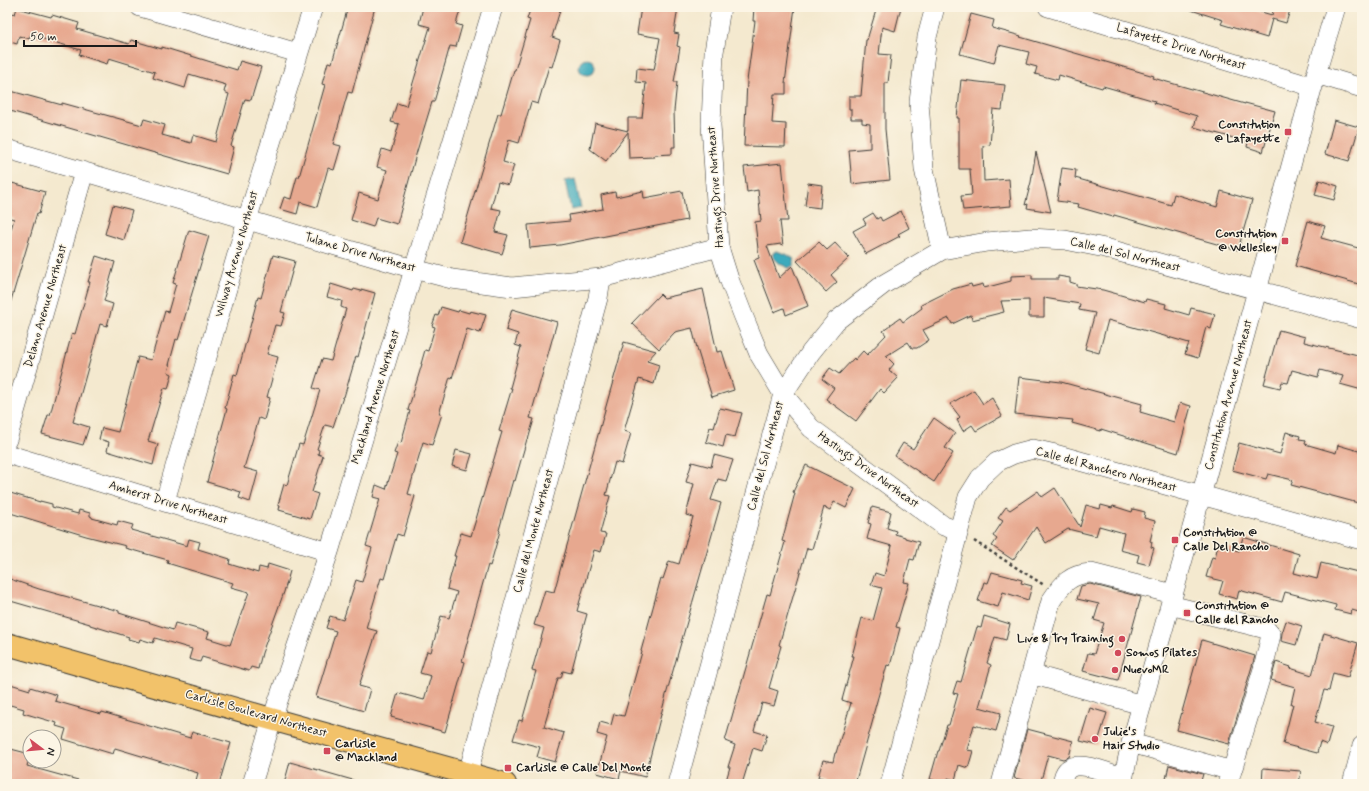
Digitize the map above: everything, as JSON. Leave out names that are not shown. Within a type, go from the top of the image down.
[{"type":"main road","name":"Carlisle Boulevard Northeast","points":[[7,644],[272,719],[466,779],[505,784]]},
{"type":"street","points":[[140,7],[298,53]]},
{"type":"street","name":"Wilway Avenue Northeast","points":[[165,501],[247,220],[313,7]]},
{"type":"street","name":"Mackland Avenue Northeast","points":[[252,784],[272,719],[329,552],[493,7]]},
{"type":"street","name":"Hastings Drive Northeast","points":[[721,7],[714,52],[711,125],[719,247],[728,279],[756,347],[783,394],[811,428],[944,526],[964,534]]},
{"type":"street","points":[[935,7],[927,37],[919,102],[924,169],[942,250]]},
{"type":"street","name":"Lafayette Drive Northeast","points":[[1048,7],[1315,81],[1362,88]]},
{"type":"street","name":"Constitution Avenue Northeast","points":[[1122,782],[1131,743],[1336,7]]},
{"type":"street","name":"Tulane Drive Northeast","points":[[7,149],[452,279],[512,287],[601,278],[719,247]]},
{"type":"street","name":"Delano Avenue Northeast","points":[[7,440],[84,172]]},
{"type":"street","name":"Calle del Sol Northeast","points":[[677,784],[783,394],[811,352],[836,321],[884,284],[942,250],[987,242],[1030,238],[1065,240],[1105,248],[1362,319]]},
{"type":"street","name":"Calle del Monte Northeast","points":[[466,779],[598,298],[601,278]]},
{"type":"street","name":"Calle del Ranchero Northeast","points":[[890,784],[964,534],[968,497],[980,478],[997,462],[1014,454],[1033,449],[1362,540]]},
{"type":"street","name":"Amherst Drive Northeast","points":[[7,454],[329,552]]},
{"type":"street","points":[[1001,784],[1051,600],[1062,585],[1080,574],[1091,573],[1266,629],[1271,635],[1229,777],[1131,743]]},
{"type":"street","points":[[1031,674],[1142,705]]},
{"type":"street","points":[[1352,784],[1362,746]]},
{"type":"street","points":[[1062,784],[1065,773],[1071,767],[1081,765],[1122,782]]},
{"type":"path","points":[[964,534],[1057,592]]},
{"type":"water","points":[[584,59],[590,59],[595,64],[593,73],[590,75],[584,75],[579,70],[579,64]]},
{"type":"water","points":[[575,179],[581,208],[571,210],[565,181]]},
{"type":"water","points":[[776,251],[786,254],[794,259],[794,266],[789,268],[780,264],[773,257],[773,253]]},
{"type":"building","points":[[348,7],[375,7],[352,93],[348,92],[333,144],[341,146],[334,170],[328,168],[317,207],[300,202],[297,214],[280,209],[284,197],[291,199],[297,177],[299,177],[325,85],[322,84],[328,62],[332,63]]},
{"type":"building","points":[[423,7],[461,7],[456,24],[462,26],[456,47],[450,46],[434,102],[432,102],[417,151],[397,224],[376,218],[373,227],[351,220],[359,193],[378,199],[387,170],[377,167],[382,149],[391,152],[399,124],[391,122],[397,103],[406,106],[430,27],[419,24]]},
{"type":"building","points":[[531,7],[561,7],[552,37],[560,40],[552,67],[549,66],[538,104],[531,102],[519,143],[509,140],[503,162],[514,165],[508,185],[498,182],[491,208],[501,210],[495,232],[508,235],[502,254],[460,242],[498,114],[501,114],[515,70],[530,20],[527,19]]},
{"type":"building","points":[[641,7],[678,7],[674,33],[679,34],[677,46],[680,47],[674,82],[677,82],[674,111],[675,147],[672,147],[672,154],[654,155],[654,157],[629,158],[628,132],[606,161],[590,149],[595,123],[628,131],[628,118],[642,118],[646,83],[636,82],[637,68],[654,70],[660,38],[637,34]]},
{"type":"building","points":[[754,7],[795,7],[785,83],[786,94],[774,94],[772,123],[786,124],[785,147],[744,146],[747,81],[755,21],[753,21]]},
{"type":"building","points":[[877,7],[901,7],[895,31],[882,27],[879,54],[891,55],[888,83],[885,83],[885,129],[890,180],[852,184],[849,150],[870,148],[870,124],[862,123],[862,119],[851,119],[849,96],[861,96],[866,40]]},
{"type":"building","points":[[1191,7],[1243,7],[1272,15],[1274,7],[1291,7],[1286,23],[1272,19],[1267,38],[1221,24],[1223,20],[1191,10]]},
{"type":"building","points":[[17,8],[51,17],[52,15],[79,23],[77,29],[129,44],[131,40],[162,49],[162,47],[237,70],[240,61],[261,67],[251,100],[245,99],[231,146],[234,147],[227,174],[7,110],[7,90],[62,105],[62,103],[142,125],[144,119],[165,125],[162,135],[191,143],[193,135],[216,142],[229,94],[224,92],[226,85],[189,74],[185,88],[153,78],[155,72],[109,58],[107,64],[79,55],[81,50],[30,35],[30,39],[19,36],[17,44],[7,41],[7,11],[15,14]]},
{"type":"building","points":[[971,14],[994,20],[992,28],[1021,36],[1020,37],[1154,76],[1153,78],[1275,111],[1263,152],[1247,147],[1248,142],[1194,127],[1197,116],[1154,103],[1155,101],[1103,86],[1102,88],[1059,75],[1058,80],[1035,74],[1037,67],[1026,64],[1029,52],[999,45],[994,63],[960,54]]},
{"type":"building","points":[[961,80],[1005,85],[1002,110],[993,109],[990,145],[983,146],[984,181],[1009,179],[1011,206],[963,210],[961,196],[972,195],[970,169],[959,169],[959,118],[957,118]]},
{"type":"building","points":[[1334,120],[1359,127],[1349,161],[1325,154]]},
{"type":"building","points":[[1036,152],[1051,212],[1027,208],[1028,204],[1025,205],[1031,182]]},
{"type":"building","points":[[782,163],[788,221],[780,221],[783,246],[781,244],[767,246],[779,278],[792,266],[808,306],[786,315],[784,308],[774,312],[754,260],[759,258],[755,222],[761,221],[758,190],[747,192],[744,167]]},
{"type":"building","points":[[1062,168],[1076,170],[1075,178],[1171,205],[1174,194],[1217,207],[1221,191],[1252,200],[1238,250],[1114,215],[1113,217],[1078,207],[1079,204],[1057,201]]},
{"type":"building","points":[[1319,180],[1338,186],[1334,200],[1315,195]]},
{"type":"building","points":[[12,183],[45,192],[39,214],[37,213],[10,304],[7,304],[7,243],[14,219],[7,217],[7,200]]},
{"type":"building","points":[[808,183],[822,185],[820,208],[805,206]]},
{"type":"building","points":[[643,191],[644,198],[682,191],[687,220],[560,245],[530,248],[528,225],[570,221],[569,215],[603,209],[601,195],[615,192],[616,197]]},
{"type":"building","points":[[113,205],[132,210],[124,240],[105,234]]},
{"type":"building","points":[[901,211],[909,228],[898,234],[900,236],[866,254],[853,231],[866,224],[863,219],[873,213],[877,219],[880,217],[882,221]]},
{"type":"building","points":[[1308,221],[1325,226],[1321,238],[1362,249],[1362,285],[1295,266]]},
{"type":"building","points":[[189,230],[209,236],[169,365],[168,372],[172,374],[168,389],[164,388],[148,441],[158,444],[153,465],[107,451],[109,442],[99,439],[102,428],[118,432],[138,357],[151,360],[165,311],[168,312],[176,284],[173,283]]},
{"type":"building","points":[[819,242],[827,250],[835,243],[849,258],[831,275],[837,282],[826,292],[797,261]]},
{"type":"building","points":[[273,255],[295,261],[281,312],[285,313],[281,326],[275,325],[267,354],[278,357],[267,397],[270,398],[264,420],[259,418],[244,468],[258,472],[250,502],[239,498],[241,492],[207,482],[227,409],[225,408],[234,374],[237,375],[258,297],[261,298]]},
{"type":"building","points":[[96,256],[115,262],[104,301],[113,304],[107,326],[100,324],[73,422],[89,427],[83,445],[42,434],[48,415],[50,415],[72,333],[75,334]]},
{"type":"building","points":[[1032,275],[1032,279],[1058,279],[1058,276],[1070,278],[1070,282],[1076,284],[1076,286],[1103,290],[1145,302],[1146,299],[1166,304],[1165,308],[1189,315],[1191,308],[1215,314],[1211,329],[1206,327],[1198,358],[1185,354],[1189,343],[1108,320],[1099,353],[1085,349],[1095,313],[1079,310],[1080,304],[1044,298],[1044,317],[1029,317],[1029,300],[1001,301],[1004,312],[972,320],[971,315],[952,324],[949,318],[923,330],[929,340],[917,348],[912,348],[908,342],[886,356],[894,364],[889,370],[898,378],[884,393],[880,389],[856,421],[826,399],[834,388],[822,379],[830,368],[839,374],[863,351],[867,355],[886,335],[883,331],[900,318],[903,322],[922,308],[921,305],[953,289],[971,284],[972,287],[983,284],[984,288],[1011,281],[1011,276]]},
{"type":"building","points":[[331,284],[353,291],[354,289],[361,291],[361,289],[375,293],[358,357],[356,356],[344,397],[333,427],[325,425],[317,449],[319,450],[318,454],[323,456],[312,492],[318,494],[310,519],[279,510],[280,505],[278,505],[284,484],[287,485],[299,444],[303,445],[320,390],[313,388],[322,359],[331,361],[346,309],[341,307],[342,301],[327,297]]},
{"type":"building","points":[[703,289],[717,352],[722,351],[734,390],[712,397],[692,328],[675,332],[659,349],[632,323],[660,294],[664,298]]},
{"type":"building","points":[[441,307],[458,312],[459,310],[469,313],[470,311],[486,315],[480,333],[467,329],[452,378],[450,377],[439,414],[442,414],[432,445],[423,442],[408,494],[415,496],[403,536],[397,534],[384,579],[381,578],[366,628],[377,631],[359,686],[370,689],[364,711],[316,697],[336,631],[326,628],[330,616],[343,620],[356,580],[362,582],[372,548],[366,546],[380,499],[373,497],[376,485],[386,489],[397,454],[394,453],[398,442],[401,443],[410,411],[408,410],[425,350],[428,351],[435,327],[432,326]]},
{"type":"building","points":[[512,309],[557,322],[530,418],[534,419],[515,481],[513,480],[490,566],[488,565],[462,661],[465,662],[445,732],[391,717],[398,693],[424,700],[431,676],[420,673],[427,651],[431,652],[441,616],[449,618],[457,592],[447,589],[456,556],[454,556],[461,533],[471,536],[502,432],[499,431],[512,388],[510,388],[521,347],[515,345],[518,334],[506,330]]},
{"type":"building","points":[[1279,330],[1305,337],[1304,342],[1362,356],[1362,390],[1340,384],[1343,376],[1320,370],[1318,377],[1292,370],[1288,383],[1282,382],[1280,388],[1264,384]]},
{"type":"building","points":[[624,342],[656,351],[647,361],[659,365],[654,384],[639,379],[624,431],[631,433],[622,464],[615,462],[606,495],[610,496],[600,533],[606,534],[601,552],[594,550],[577,611],[587,614],[571,673],[563,671],[561,678],[558,678],[544,727],[564,733],[555,762],[537,757],[540,747],[513,740],[519,720],[522,721],[536,671],[532,670],[544,628],[534,625],[545,590],[554,592]]},
{"type":"building","points":[[1019,377],[1061,382],[1142,404],[1140,412],[1174,422],[1180,403],[1191,406],[1178,453],[1101,429],[1101,431],[1072,423],[1073,420],[1015,414]]},
{"type":"building","points":[[974,390],[983,404],[992,398],[1002,416],[976,431],[972,425],[963,431],[957,420],[960,417],[950,404]]},
{"type":"building","points":[[720,408],[742,413],[735,437],[726,435],[723,447],[706,442],[710,427],[714,428]]},
{"type":"building","points":[[934,418],[955,433],[945,448],[953,453],[934,482],[895,456],[903,443],[913,449]]},
{"type":"building","points":[[1286,432],[1300,436],[1299,439],[1306,440],[1305,444],[1336,453],[1338,445],[1362,452],[1362,504],[1291,485],[1293,480],[1268,474],[1266,479],[1232,470],[1239,443],[1280,454]]},
{"type":"building","points":[[456,450],[472,454],[467,470],[452,466]]},
{"type":"building","points":[[714,455],[733,460],[726,481],[718,479],[711,500],[721,503],[666,695],[645,777],[621,771],[619,779],[597,773],[607,737],[597,734],[600,722],[611,725],[614,714],[624,716],[661,578],[663,579],[669,561],[679,564],[693,517],[686,515],[694,484],[686,482],[692,462],[711,467]]},
{"type":"building","points":[[806,465],[855,489],[846,508],[834,502],[830,510],[824,507],[812,549],[807,548],[779,645],[781,646],[769,688],[778,691],[774,706],[762,703],[754,731],[767,735],[762,751],[753,748],[742,784],[725,784],[730,767],[728,767],[735,745],[725,741],[767,594],[770,595],[785,542],[782,541],[795,493],[793,492]]},
{"type":"building","points":[[1055,488],[1080,527],[1086,505],[1100,509],[1101,505],[1112,508],[1113,506],[1132,512],[1133,509],[1145,512],[1144,518],[1155,521],[1150,541],[1152,542],[1151,547],[1154,548],[1149,565],[1137,562],[1139,555],[1120,550],[1124,533],[1099,526],[1096,536],[1068,529],[1046,543],[1036,527],[1013,560],[992,546],[997,539],[993,536],[1003,521],[998,518],[1006,507],[1010,510],[1038,491],[1042,497]]},
{"type":"building","points":[[7,492],[52,504],[52,507],[78,514],[79,510],[90,513],[92,518],[117,525],[118,521],[133,525],[131,530],[187,546],[189,539],[200,542],[198,549],[230,559],[229,564],[258,573],[259,567],[267,569],[268,564],[290,571],[258,669],[251,667],[249,671],[202,657],[200,662],[189,659],[192,649],[155,638],[153,643],[140,639],[139,642],[128,639],[129,637],[90,624],[7,600],[7,578],[39,589],[119,611],[119,613],[173,630],[175,623],[209,632],[207,638],[230,645],[249,592],[231,587],[233,583],[167,563],[168,560],[125,548],[126,546],[86,536],[7,512]]},
{"type":"building","points":[[872,507],[891,512],[887,528],[896,531],[895,534],[919,542],[914,560],[910,559],[904,582],[909,583],[896,627],[900,628],[890,666],[887,665],[855,784],[827,784],[829,780],[818,777],[823,760],[833,762],[836,753],[851,703],[842,700],[854,656],[852,656],[862,618],[873,621],[882,588],[871,585],[875,573],[884,576],[892,546],[867,539],[871,524],[868,523]]},
{"type":"building","points":[[1243,537],[1299,554],[1294,573],[1317,579],[1321,563],[1362,573],[1362,613],[1352,610],[1351,614],[1335,610],[1336,605],[1285,592],[1282,602],[1239,590],[1237,599],[1219,594],[1223,581],[1206,577],[1212,557],[1215,558],[1218,545],[1239,551]]},
{"type":"building","points":[[992,572],[1022,580],[1021,583],[1032,586],[1028,600],[1003,592],[998,607],[978,601],[984,582],[988,583]]},
{"type":"building","points":[[1090,584],[1141,597],[1118,680],[1083,671],[1088,653],[1094,654],[1104,623],[1094,620],[1099,604],[1077,599],[1081,586]]},
{"type":"building","points":[[984,616],[1010,624],[1006,640],[995,637],[987,663],[991,665],[979,707],[1001,713],[996,731],[974,725],[967,750],[973,751],[968,768],[959,765],[955,780],[948,778],[946,784],[930,779],[958,694],[953,693],[957,681],[961,682],[977,627],[981,628]]},
{"type":"building","points":[[1286,621],[1302,626],[1296,645],[1281,641]]},
{"type":"building","points":[[1324,633],[1358,643],[1348,677],[1333,673],[1329,691],[1324,690],[1315,722],[1332,727],[1327,745],[1320,742],[1317,753],[1283,744],[1293,704],[1291,704],[1295,687],[1271,680],[1276,662],[1312,675]]},
{"type":"building","points":[[1202,640],[1255,656],[1229,744],[1177,730]]},
{"type":"building","points":[[7,683],[30,690],[30,687],[57,695],[55,701],[101,714],[102,712],[190,738],[192,732],[231,743],[219,784],[195,784],[198,773],[115,748],[113,754],[63,739],[66,729],[56,726],[57,723],[23,713],[24,709],[7,704]]},
{"type":"building","points":[[1090,708],[1107,713],[1097,745],[1080,741]]},
{"type":"building","points":[[1027,729],[1073,741],[1069,757],[1063,759],[1048,755],[1040,784],[1014,778]]},
{"type":"building","points":[[7,748],[22,752],[22,769],[38,769],[78,780],[77,784],[7,784]]},
{"type":"building","points":[[290,762],[356,781],[356,784],[284,784]]},
{"type":"building","points":[[1169,765],[1203,774],[1200,784],[1185,784],[1166,779]]},
{"type":"building","points":[[1263,768],[1301,771],[1299,784],[1262,784]]},
{"type":"place","name":"Constitution @ Lafayette","points":[[1288,132]]},
{"type":"place","name":"Constitution @ Wellesley","points":[[1285,241]]},
{"type":"place","name":"Constitution @ Calle Del Rancho","points":[[1175,540]]},
{"type":"place","name":"Constitution @ Calle del Rancho","points":[[1187,613]]},
{"type":"place","name":"Live & Try Training","points":[[1122,639]]},
{"type":"place","name":"Somos Pilates","points":[[1118,653]]},
{"type":"place","name":"NuevoMR","points":[[1115,670]]},
{"type":"place","name":"Julie's Hair Studio","points":[[1095,739]]},
{"type":"place","name":"Carlisle @ Mackland","points":[[327,751]]},
{"type":"place","name":"Carlisle @ Calle Del Monte","points":[[508,768]]}]
